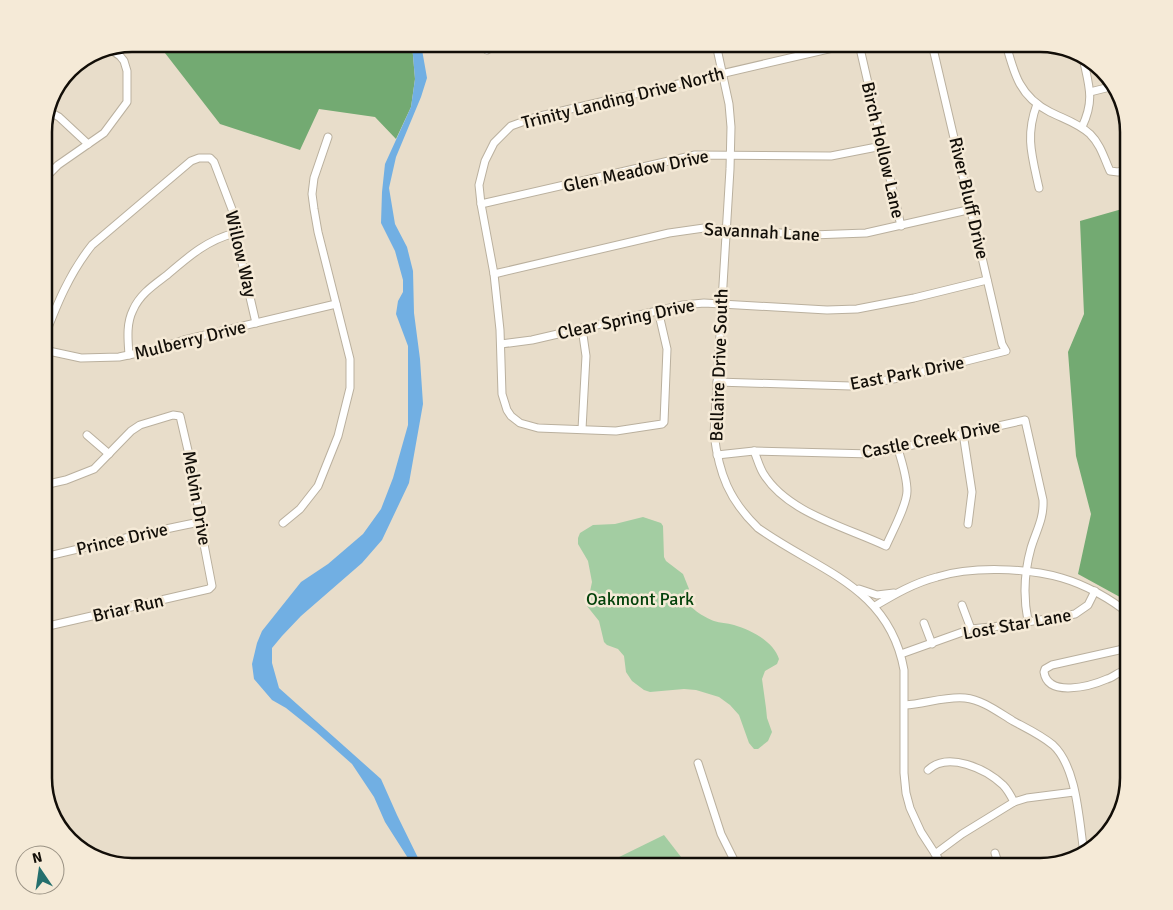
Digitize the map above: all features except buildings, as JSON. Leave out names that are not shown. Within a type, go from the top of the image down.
[{"type":"street","name":"Bellaire Drive South","points":[[718,52],[730,120],[731,154],[714,434],[717,455],[726,486],[747,517],[764,532],[854,587],[875,606],[888,624],[904,670],[904,773],[906,793],[917,824],[938,858]]},
{"type":"street","name":"Trinity Landing Drive North","points":[[582,430],[538,428],[520,423],[507,410],[502,394],[501,344],[494,274],[479,185],[485,161],[494,143],[511,126],[536,117],[815,52]]},
{"type":"street","name":"Birch Hollow Lane","points":[[861,52],[901,226]]},
{"type":"street","name":"River Bluff Drive","points":[[934,52],[1002,344],[1006,351]]},
{"type":"street","points":[[1009,52],[1018,81],[1028,97],[1036,104],[1082,128],[1098,144],[1110,172],[1120,171]]},
{"type":"street","points":[[53,170],[104,133],[127,102],[128,75],[124,61],[117,54]]},
{"type":"street","points":[[1082,128],[1090,105],[1090,92],[1085,66]]},
{"type":"street","points":[[1090,92],[1106,88]]},
{"type":"street","points":[[1036,104],[1030,130],[1032,154],[1039,188]]},
{"type":"street","points":[[55,115],[88,144]]},
{"type":"street","points":[[283,522],[300,509],[318,486],[345,413],[350,388],[350,359],[318,232],[312,194],[314,178],[328,138]]},
{"type":"street","name":"Glen Meadow Drive","points":[[481,204],[695,155],[831,156],[882,146]]},
{"type":"street","name":"Willow Way","points":[[53,314],[60,295],[92,245],[191,161],[199,158],[211,159],[218,170],[233,212],[235,233],[256,323]]},
{"type":"street","name":"Savannah Lane","points":[[494,274],[669,234],[704,228],[829,235],[866,233],[972,209]]},
{"type":"street","points":[[129,355],[128,325],[139,298],[190,255],[214,240],[235,233]]},
{"type":"street","name":"Clear Spring Drive","points":[[501,344],[532,340],[684,304],[704,303],[827,310],[857,309],[914,298],[988,280]]},
{"type":"street","name":"Mulberry Drive","points":[[53,352],[81,358],[129,355],[336,304]]},
{"type":"street","points":[[582,328],[586,356],[582,430],[616,431],[660,425],[664,422],[667,349],[658,310]]},
{"type":"street","name":"East Park Drive","points":[[717,382],[851,386],[899,378],[1006,351]]},
{"type":"street","name":"Melvin Drive","points":[[109,454],[131,431],[140,425],[173,415],[178,415],[182,418],[198,499],[200,522],[212,579],[212,588]]},
{"type":"street","name":"Castle Creek Drive","points":[[717,455],[754,451],[859,455],[898,449],[1025,420],[1044,511],[1025,572]]},
{"type":"street","points":[[963,433],[972,492],[968,524]]},
{"type":"street","points":[[53,483],[73,478],[94,469],[109,454],[87,435]]},
{"type":"street","points":[[754,451],[768,480],[792,503],[816,516],[886,546],[906,500],[907,491],[898,449]]},
{"type":"street","name":"Prince Drive","points":[[53,555],[155,530],[200,522]]},
{"type":"street","points":[[875,606],[897,592],[936,577],[950,573],[991,570],[1025,572],[1062,578],[1095,591],[1120,608]]},
{"type":"street","points":[[1025,572],[1025,604],[1028,621]]},
{"type":"street","points":[[854,587],[877,595],[897,592]]},
{"type":"street","name":"Briar Run","points":[[53,625],[212,588]]},
{"type":"street","name":"Lost Star Lane","points":[[900,654],[971,629],[1010,625],[1075,614],[1088,605],[1095,591]]},
{"type":"street","points":[[962,605],[971,629]]},
{"type":"street","points":[[924,623],[932,644]]},
{"type":"street","points":[[1120,650],[1052,665],[1045,669],[1044,672],[1048,682],[1065,689],[1099,682],[1120,672]]},
{"type":"street","points":[[904,705],[959,698],[977,701],[1049,742],[1058,750],[1070,771],[1083,845]]},
{"type":"street","points":[[928,770],[942,761],[969,765],[1000,783],[1009,792],[1014,802]]},
{"type":"street","points":[[698,763],[721,834],[733,858]]},
{"type":"street","points":[[935,854],[962,834],[1014,802],[1027,798],[1074,792]]},
{"type":"street","points":[[994,853],[996,858]]},
{"type":"green space","points":[[164,52],[413,52],[415,79],[411,107],[396,139],[375,117],[319,109],[300,150],[220,124]]},
{"type":"green space","points":[[1120,210],[1120,597],[1078,574],[1091,514],[1076,456],[1068,352],[1084,314],[1080,221]]},
{"type":"green space","name":"Oakmont Park","points":[[643,517],[661,523],[663,526],[664,557],[666,561],[683,574],[689,589],[686,596],[689,604],[701,614],[714,621],[734,625],[761,637],[772,647],[779,659],[777,664],[765,671],[762,679],[767,718],[772,732],[768,741],[758,749],[754,749],[749,743],[739,715],[719,697],[696,690],[684,689],[650,692],[644,690],[632,681],[626,672],[624,656],[618,649],[604,642],[599,621],[587,606],[592,582],[588,561],[578,544],[578,538],[580,533],[593,525],[615,524]]},
{"type":"green space","points":[[664,835],[682,858],[617,858]]},
{"type":"water","points":[[413,52],[422,52],[427,78],[396,157],[389,188],[395,224],[407,247],[413,271],[414,313],[420,359],[423,404],[409,483],[382,540],[362,563],[301,616],[272,648],[272,663],[279,688],[381,779],[418,858],[408,858],[385,822],[374,797],[352,764],[286,708],[272,700],[254,679],[252,664],[262,631],[301,582],[328,564],[363,534],[381,509],[393,478],[408,425],[408,346],[396,314],[398,301],[403,292],[403,280],[395,251],[381,223],[385,164],[411,107],[415,79]]}]
